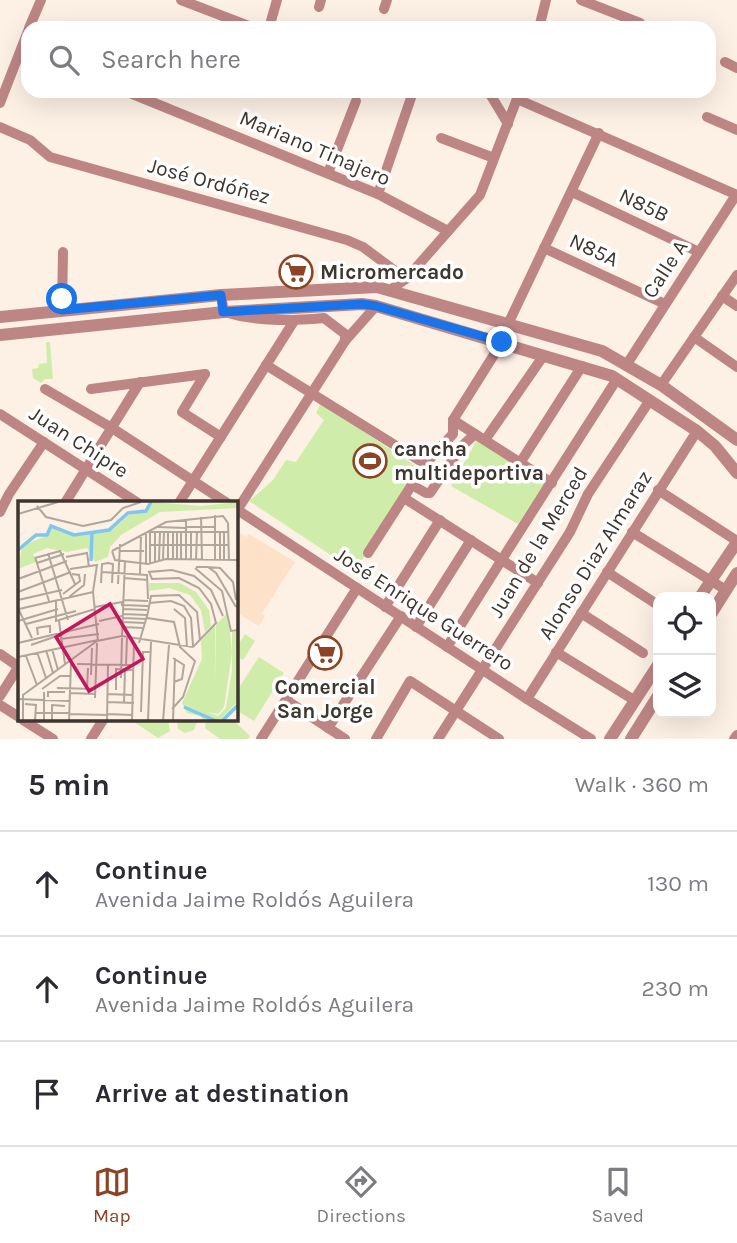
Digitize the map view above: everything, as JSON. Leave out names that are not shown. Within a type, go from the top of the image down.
[{"type":"street","points":[[33,21],[41,0]]},
{"type":"street","points":[[181,0],[197,3],[238,21]]},
{"type":"street","points":[[271,21],[277,0]]},
{"type":"street","points":[[541,21],[546,0]]},
{"type":"street","points":[[581,0],[635,21]]},
{"type":"street","points":[[0,103],[21,56]]},
{"type":"street","points":[[725,62],[737,68]]},
{"type":"street","name":"Mariano Tinajero","points":[[142,98],[378,194],[448,231]]},
{"type":"street","points":[[378,194],[411,98]]},
{"type":"street","points":[[492,98],[508,124]]},
{"type":"street","points":[[390,290],[406,279],[480,195],[518,98]]},
{"type":"street","points":[[525,98],[736,195]]},
{"type":"street","points":[[328,173],[356,101]]},
{"type":"street","points":[[707,117],[737,130]]},
{"type":"street","name":"José Ordóñez","points":[[0,127],[30,140],[50,157],[347,240],[363,247],[406,279]]},
{"type":"street","points":[[508,324],[599,133]]},
{"type":"street","points":[[441,138],[494,158]]},
{"type":"street","name":"N85B","points":[[572,192],[699,252]]},
{"type":"street","name":"Calle A","points":[[627,364],[736,195]]},
{"type":"street","name":"N85A","points":[[544,248],[665,304]]},
{"type":"street","points":[[62,310],[64,252]]},
{"type":"street","points":[[661,385],[737,275]]},
{"type":"street","points":[[0,317],[221,295],[362,286],[390,290],[602,351],[661,385],[737,440]]},
{"type":"street","points":[[221,295],[223,312]]},
{"type":"street","points":[[722,296],[737,306]]},
{"type":"street","points":[[148,302],[150,320]]},
{"type":"street","points":[[0,335],[223,312],[362,304],[376,306],[582,366],[617,379],[697,431],[715,446],[737,473]]},
{"type":"street","points":[[238,508],[345,341],[376,306]]},
{"type":"street","points":[[223,312],[249,319],[324,318],[345,334],[345,341]]},
{"type":"street","points":[[180,501],[294,320]]},
{"type":"street","points":[[694,337],[737,367]]},
{"type":"street","points":[[368,553],[426,463],[445,445],[502,342]]},
{"type":"street","points":[[412,485],[428,494],[462,446],[480,437],[544,355]]},
{"type":"street","points":[[266,365],[443,475]]},
{"type":"street","points":[[520,463],[582,366]]},
{"type":"street","points":[[91,389],[205,374],[182,412],[221,437]]},
{"type":"street","points":[[447,647],[617,379]]},
{"type":"street","points":[[66,501],[140,382]]},
{"type":"street","points":[[45,389],[112,428],[224,501]]},
{"type":"street","name":"Juan de la Merced","points":[[438,739],[650,400]]},
{"type":"street","name":"Juan Chipre","points":[[1,418],[44,442],[131,501]]},
{"type":"street","points":[[454,426],[480,437],[552,483]]},
{"type":"street","points":[[454,426],[462,440],[462,446]]},
{"type":"street","name":"Alonso Diaz Almaraz","points":[[527,699],[697,431]]},
{"type":"street","points":[[0,512],[44,442]]},
{"type":"street","points":[[658,490],[737,542],[703,592]]},
{"type":"street","points":[[404,498],[538,583]]},
{"type":"street","name":"José Enrique Guerrero","points":[[238,511],[591,739]]},
{"type":"street","points":[[385,607],[440,520]]},
{"type":"street","points":[[632,532],[726,590]]},
{"type":"street","points":[[416,627],[471,540]]},
{"type":"street","points":[[607,572],[653,602]]},
{"type":"street","points":[[716,606],[737,573]]},
{"type":"street","points":[[266,737],[286,700],[357,588]]},
{"type":"street","points":[[581,613],[643,653]]},
{"type":"street","points":[[328,728],[401,616]]},
{"type":"street","points":[[556,652],[634,700]]},
{"type":"street","points":[[0,654],[18,665]]},
{"type":"street","points":[[0,696],[18,668]]},
{"type":"street","points":[[610,739],[653,672]]},
{"type":"street","points":[[376,739],[410,681],[498,739]]},
{"type":"street","points":[[286,700],[345,739]]},
{"type":"street","points":[[631,739],[653,704]]},
{"type":"street","points":[[0,705],[18,716]]},
{"type":"street","points":[[27,722],[53,739]]},
{"type":"street","points":[[91,739],[101,722]]},
{"type":"street","points":[[734,739],[737,734]]},
{"type":"shaded area","points":[[238,532],[246,537],[249,534],[295,562],[262,613],[265,616],[259,626],[238,613]]},
{"type":"green space","points":[[46,342],[50,342],[53,379],[45,379],[41,383],[33,378],[32,369],[47,363]]},
{"type":"green space","points":[[321,403],[420,469],[355,571],[249,501],[273,480],[286,460],[296,462],[324,420],[316,413]]},
{"type":"green space","points":[[477,440],[546,482],[518,524],[451,486]]},
{"type":"green space","points":[[245,634],[255,641],[243,660],[238,657],[238,645]]},
{"type":"green space","points":[[259,657],[284,673],[254,721],[238,711],[238,689]]},
{"type":"green space","points":[[134,722],[168,722],[170,731],[158,738]]},
{"type":"green space","points":[[177,722],[197,722],[194,730],[185,733],[178,729]]},
{"type":"green space","points":[[206,722],[235,722],[250,736],[248,739],[220,739],[205,728]]},
{"type":"place","name":"Micromercado","points":[[296,272]]},
{"type":"place","name":"cancha multideportiva","points":[[370,461]]},
{"type":"place","name":"Comercial San Jorge","points":[[325,653]]},
{"type":"route","points":[[62,299],[62,310],[221,295],[223,312],[362,304],[502,342]]}]
